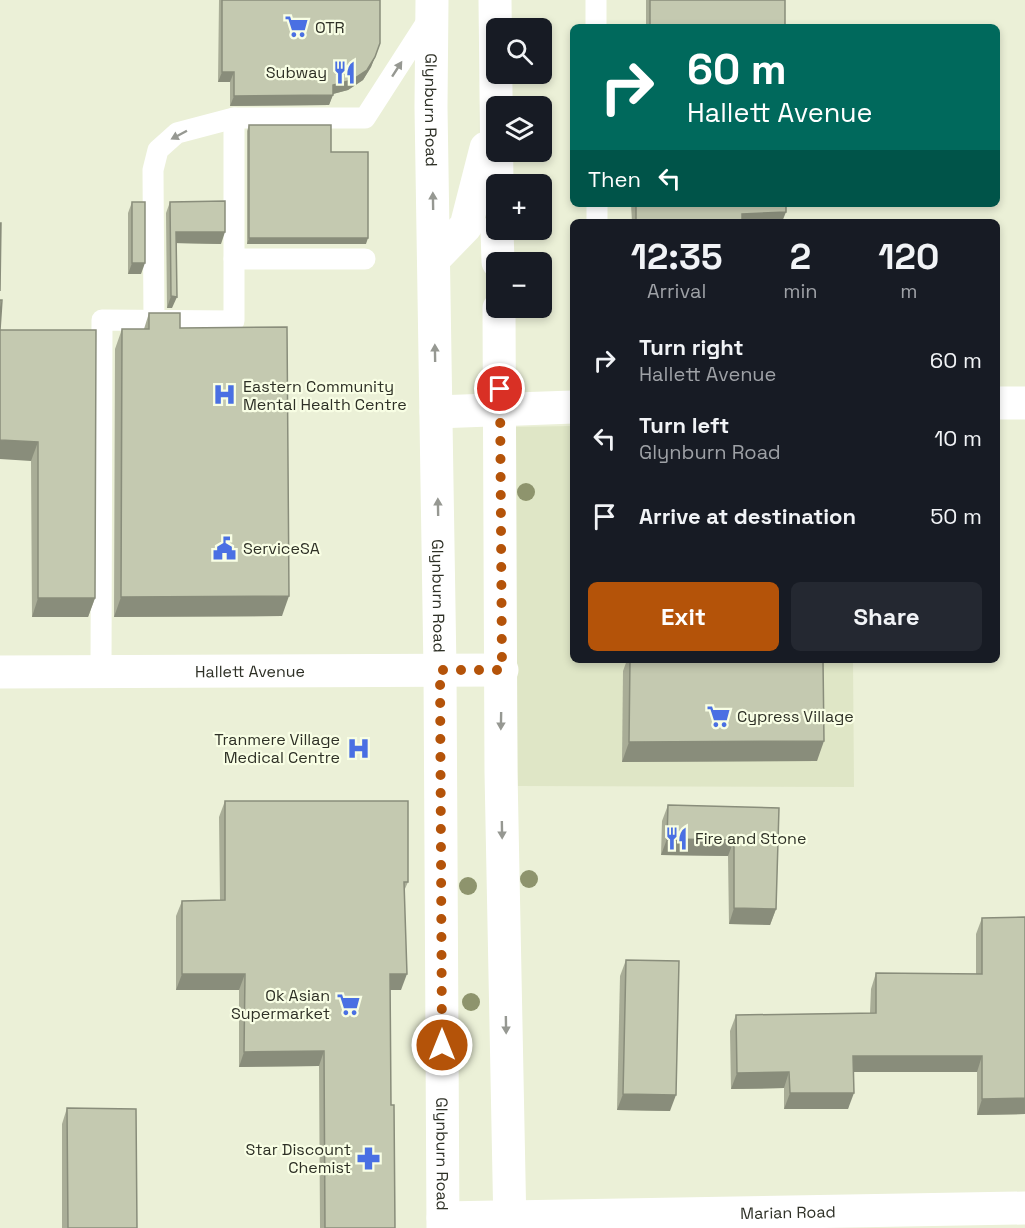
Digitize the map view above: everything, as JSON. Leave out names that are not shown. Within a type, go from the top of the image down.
[{"type":"main road","points":[[495,0],[496,96]]},
{"type":"main road","name":"Glynburn Road","points":[[432,7],[440,670],[443,1223]]},
{"type":"main road","points":[[434,259],[466,226],[486,147]]},
{"type":"main road","points":[[499,318],[501,796],[510,1223]]},
{"type":"main road","points":[[1000,403],[1025,403]]},
{"type":"main road","points":[[436,412],[570,407]]},
{"type":"main road","name":"Hallett Avenue","points":[[0,672],[502,670]]},
{"type":"main road","name":"Marian Road","points":[[443,1223],[1025,1208]]},
{"type":"lane","points":[[596,0],[596,24]]},
{"type":"lane","points":[[154,320],[153,170],[158,150],[177,133],[234,118],[365,118],[432,7]]},
{"type":"lane","points":[[101,672],[102,320],[234,321],[234,118]]},
{"type":"lane","points":[[234,259],[365,259]]},
{"type":"shaded area","points":[[570,426],[570,663],[853,663],[854,787],[518,786],[513,427]]},
{"type":"building","name":"OTR","points":[[222,0],[380,0],[380,43],[367,70],[352,80],[333,85],[333,95],[234,96],[234,72],[222,72]]},
{"type":"building","points":[[650,0],[785,0],[785,24],[650,24]]},
{"type":"building","points":[[249,125],[331,125],[331,152],[368,152],[368,238],[249,238]]},
{"type":"building","points":[[225,201],[225,232],[176,232],[177,297],[171,296],[170,202]]},
{"type":"building","points":[[132,202],[145,202],[145,263],[132,263]]},
{"type":"building","points":[[636,207],[786,207],[786,212],[742,214],[742,219],[636,219]]},
{"type":"building","points":[[0,223],[1,223],[0,291]]},
{"type":"building","points":[[0,300],[2,300],[0,330]]},
{"type":"building","points":[[149,313],[180,313],[180,328],[287,327],[289,596],[121,597],[122,329],[149,329]]},
{"type":"building","points":[[0,330],[96,330],[95,598],[38,598],[38,442],[0,440]]},
{"type":"building","name":"Cypress Village","points":[[630,663],[823,663],[824,741],[629,742]]},
{"type":"building","points":[[225,801],[408,801],[408,882],[404,882],[407,974],[390,974],[395,1228],[325,1228],[324,1051],[244,1052],[245,974],[182,974],[182,901],[225,900]]},
{"type":"building","points":[[668,805],[779,808],[776,909],[734,908],[734,840],[667,839]]},
{"type":"building","points":[[1025,917],[1025,1098],[982,1099],[982,1056],[853,1056],[854,1093],[790,1093],[789,1072],[737,1073],[736,1015],[876,1013],[876,973],[982,974],[982,918]]},
{"type":"building","points":[[626,960],[679,961],[676,1095],[623,1094]]},
{"type":"building","points":[[67,1108],[136,1109],[137,1228],[68,1228]]},
{"type":"place","name":"OTR","points":[[297,27]]},
{"type":"place","name":"Subway","points":[[345,72]]},
{"type":"place","name":"Eastern Community Mental Health Centre","points":[[225,395]]},
{"type":"place","name":"ServiceSA","points":[[225,548]]},
{"type":"place","name":"Cypress Village","points":[[719,716]]},
{"type":"place","name":"Tranmere Village Medical Centre","points":[[358,748]]},
{"type":"place","name":"Fire and Stone","points":[[677,838]]},
{"type":"place","name":"Ok Asian Supermarket","points":[[348,1004]]},
{"type":"place","name":"Star Discount Chemist","points":[[369,1158]]},
{"type":"route","points":[[442,1045],[440,670],[502,670],[500,389]]}]
